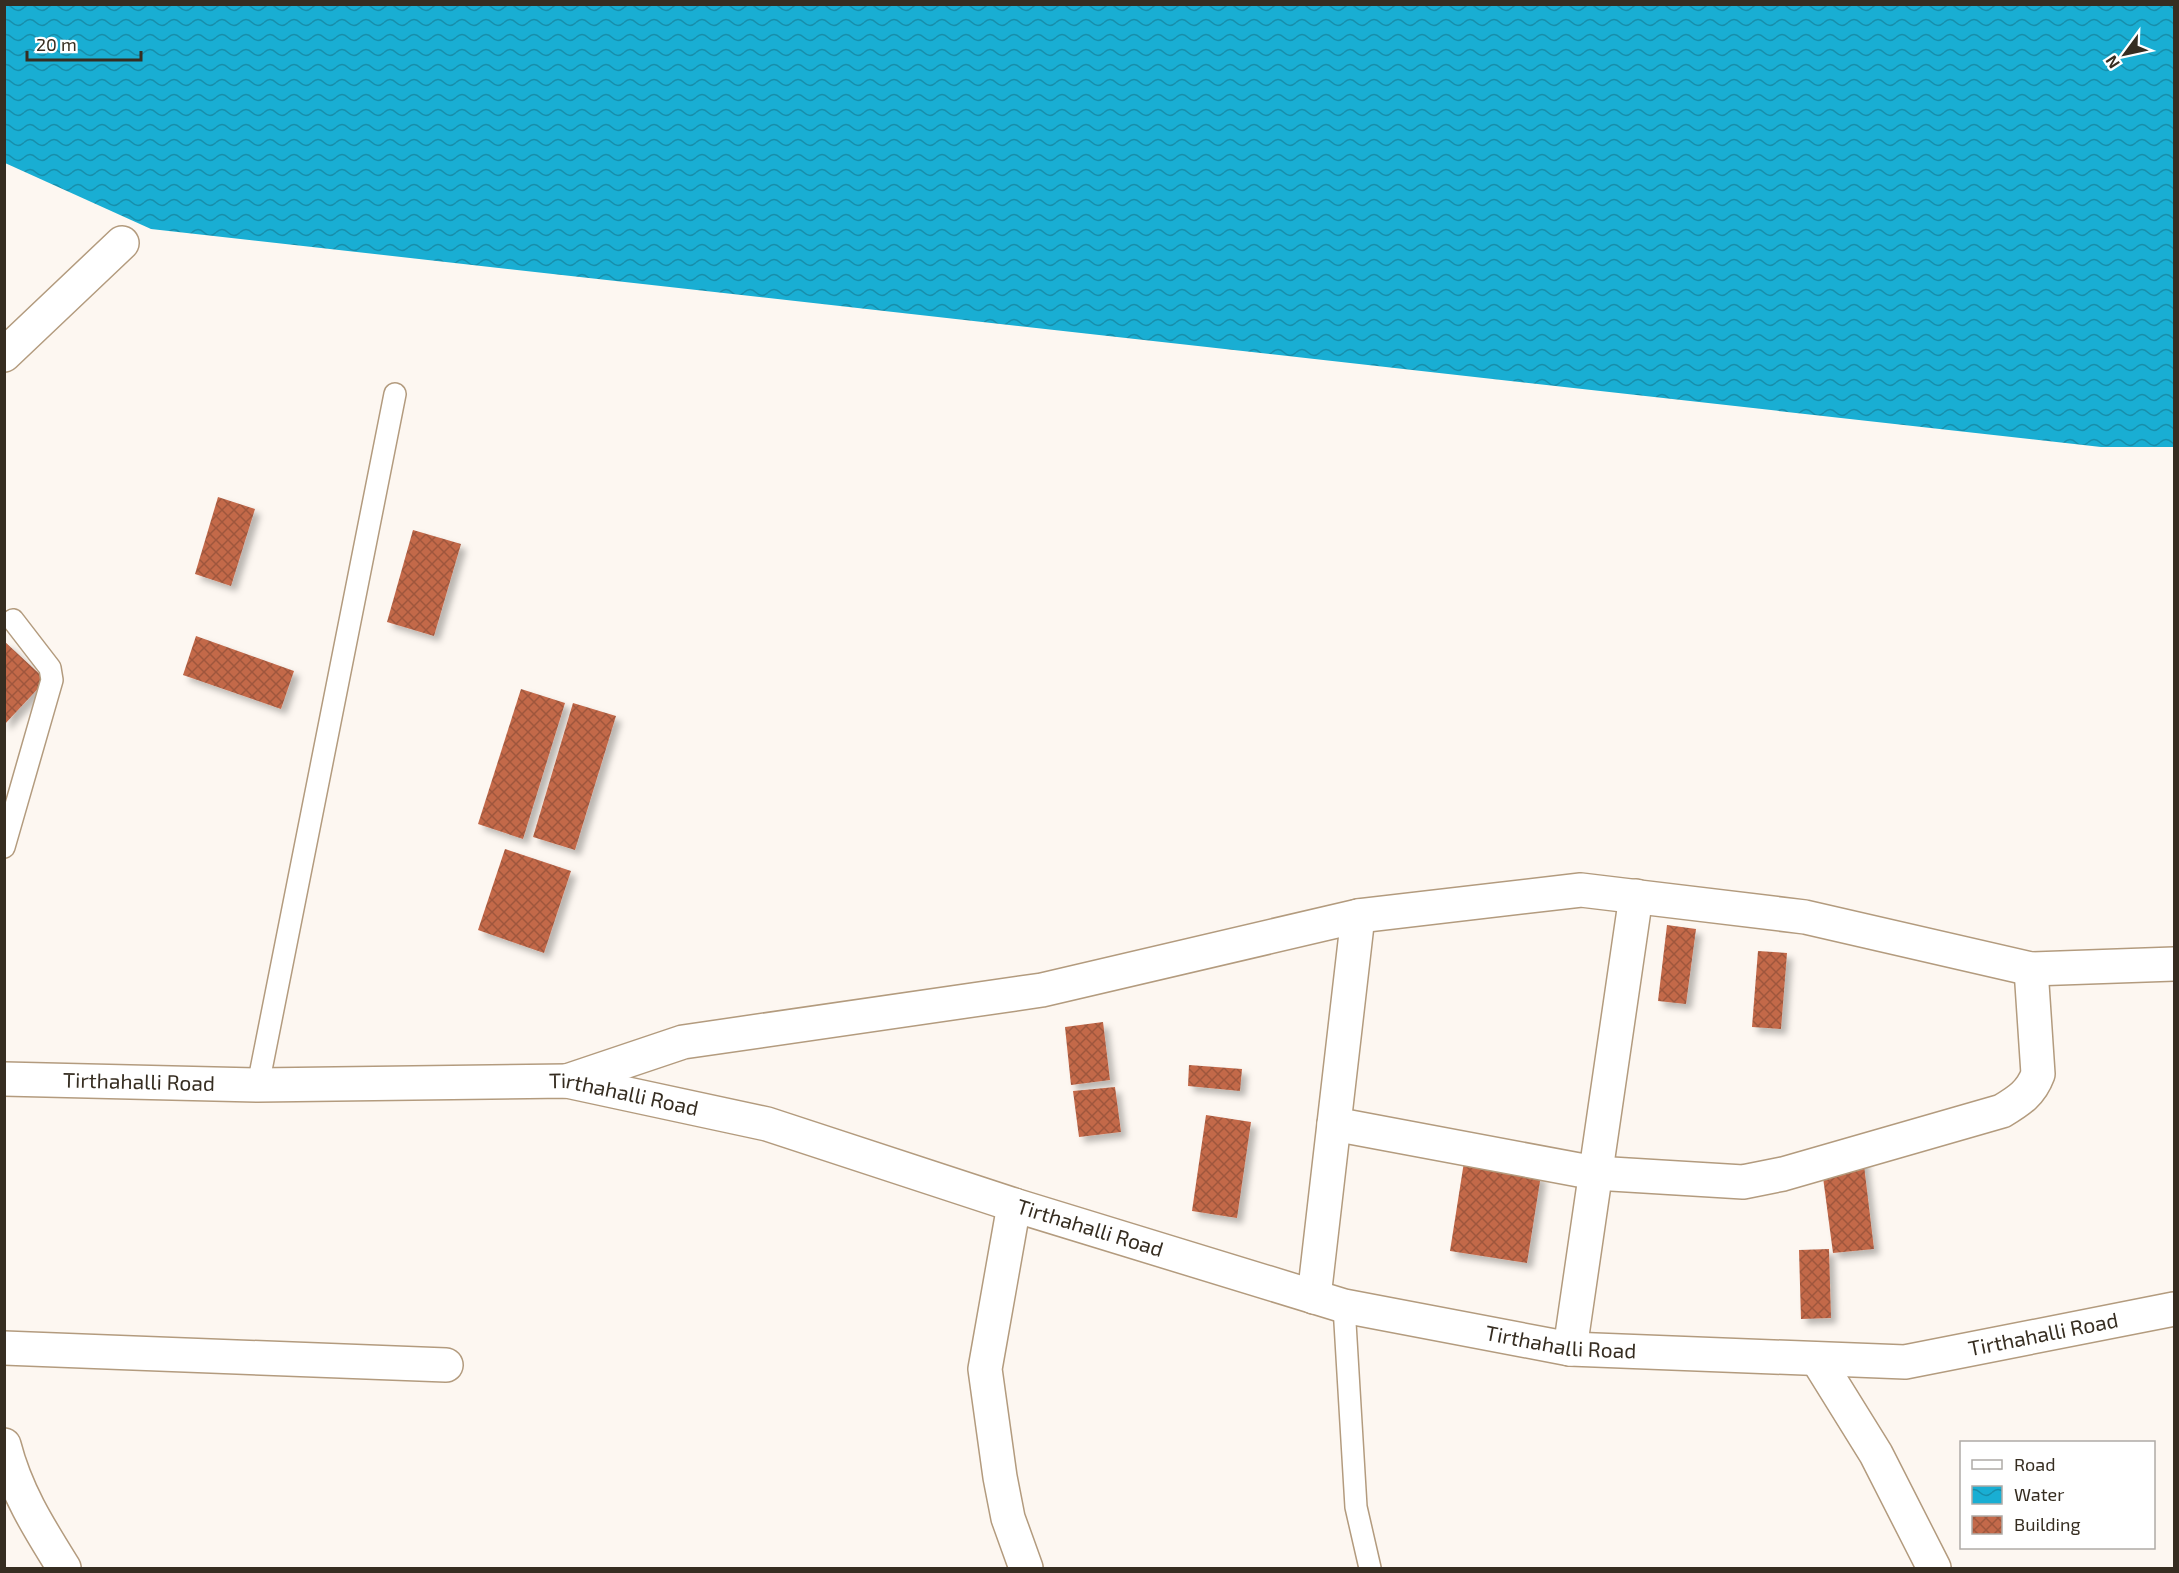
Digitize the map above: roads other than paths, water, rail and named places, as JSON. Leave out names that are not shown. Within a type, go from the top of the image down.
[{"type":"main road","points":[[4,355],[123,243]]},
{"type":"main road","points":[[567,1081],[683,1042],[1042,990],[1358,916],[1581,890],[1805,917],[2031,969],[2175,964]]},
{"type":"main road","points":[[1570,1349],[1636,896]]},
{"type":"main road","points":[[1329,1302],[1334,1124],[1358,916]]},
{"type":"main road","points":[[1334,1124],[1595,1173],[1743,1182],[1783,1174],[2002,1111],[2023,1098],[2033,1086],[2038,1074],[2031,969]]},
{"type":"main road","name":"Tirthahalli Road","points":[[4,1079],[258,1085],[567,1081],[767,1124],[1014,1205],[1329,1302],[1570,1349],[1905,1362],[2175,1309]]},
{"type":"main road","points":[[1014,1205],[984,1369],[991,1424],[1008,1518],[1026,1569]]},
{"type":"main road","points":[[4,1348],[446,1365]]},
{"type":"main road","points":[[1817,1359],[1876,1454],[1934,1569]]},
{"type":"main road","points":[[4,1445],[12,1474],[27,1508],[64,1569]]},
{"type":"lane","points":[[258,1085],[395,394]]},
{"type":"lane","points":[[4,847],[52,680],[50,668],[13,620]]},
{"type":"lane","points":[[1329,1302],[1356,1507],[1370,1569]]},
{"type":"water","points":[[5,4],[2174,5],[2174,447],[2101,447],[151,229],[5,163]]}]
